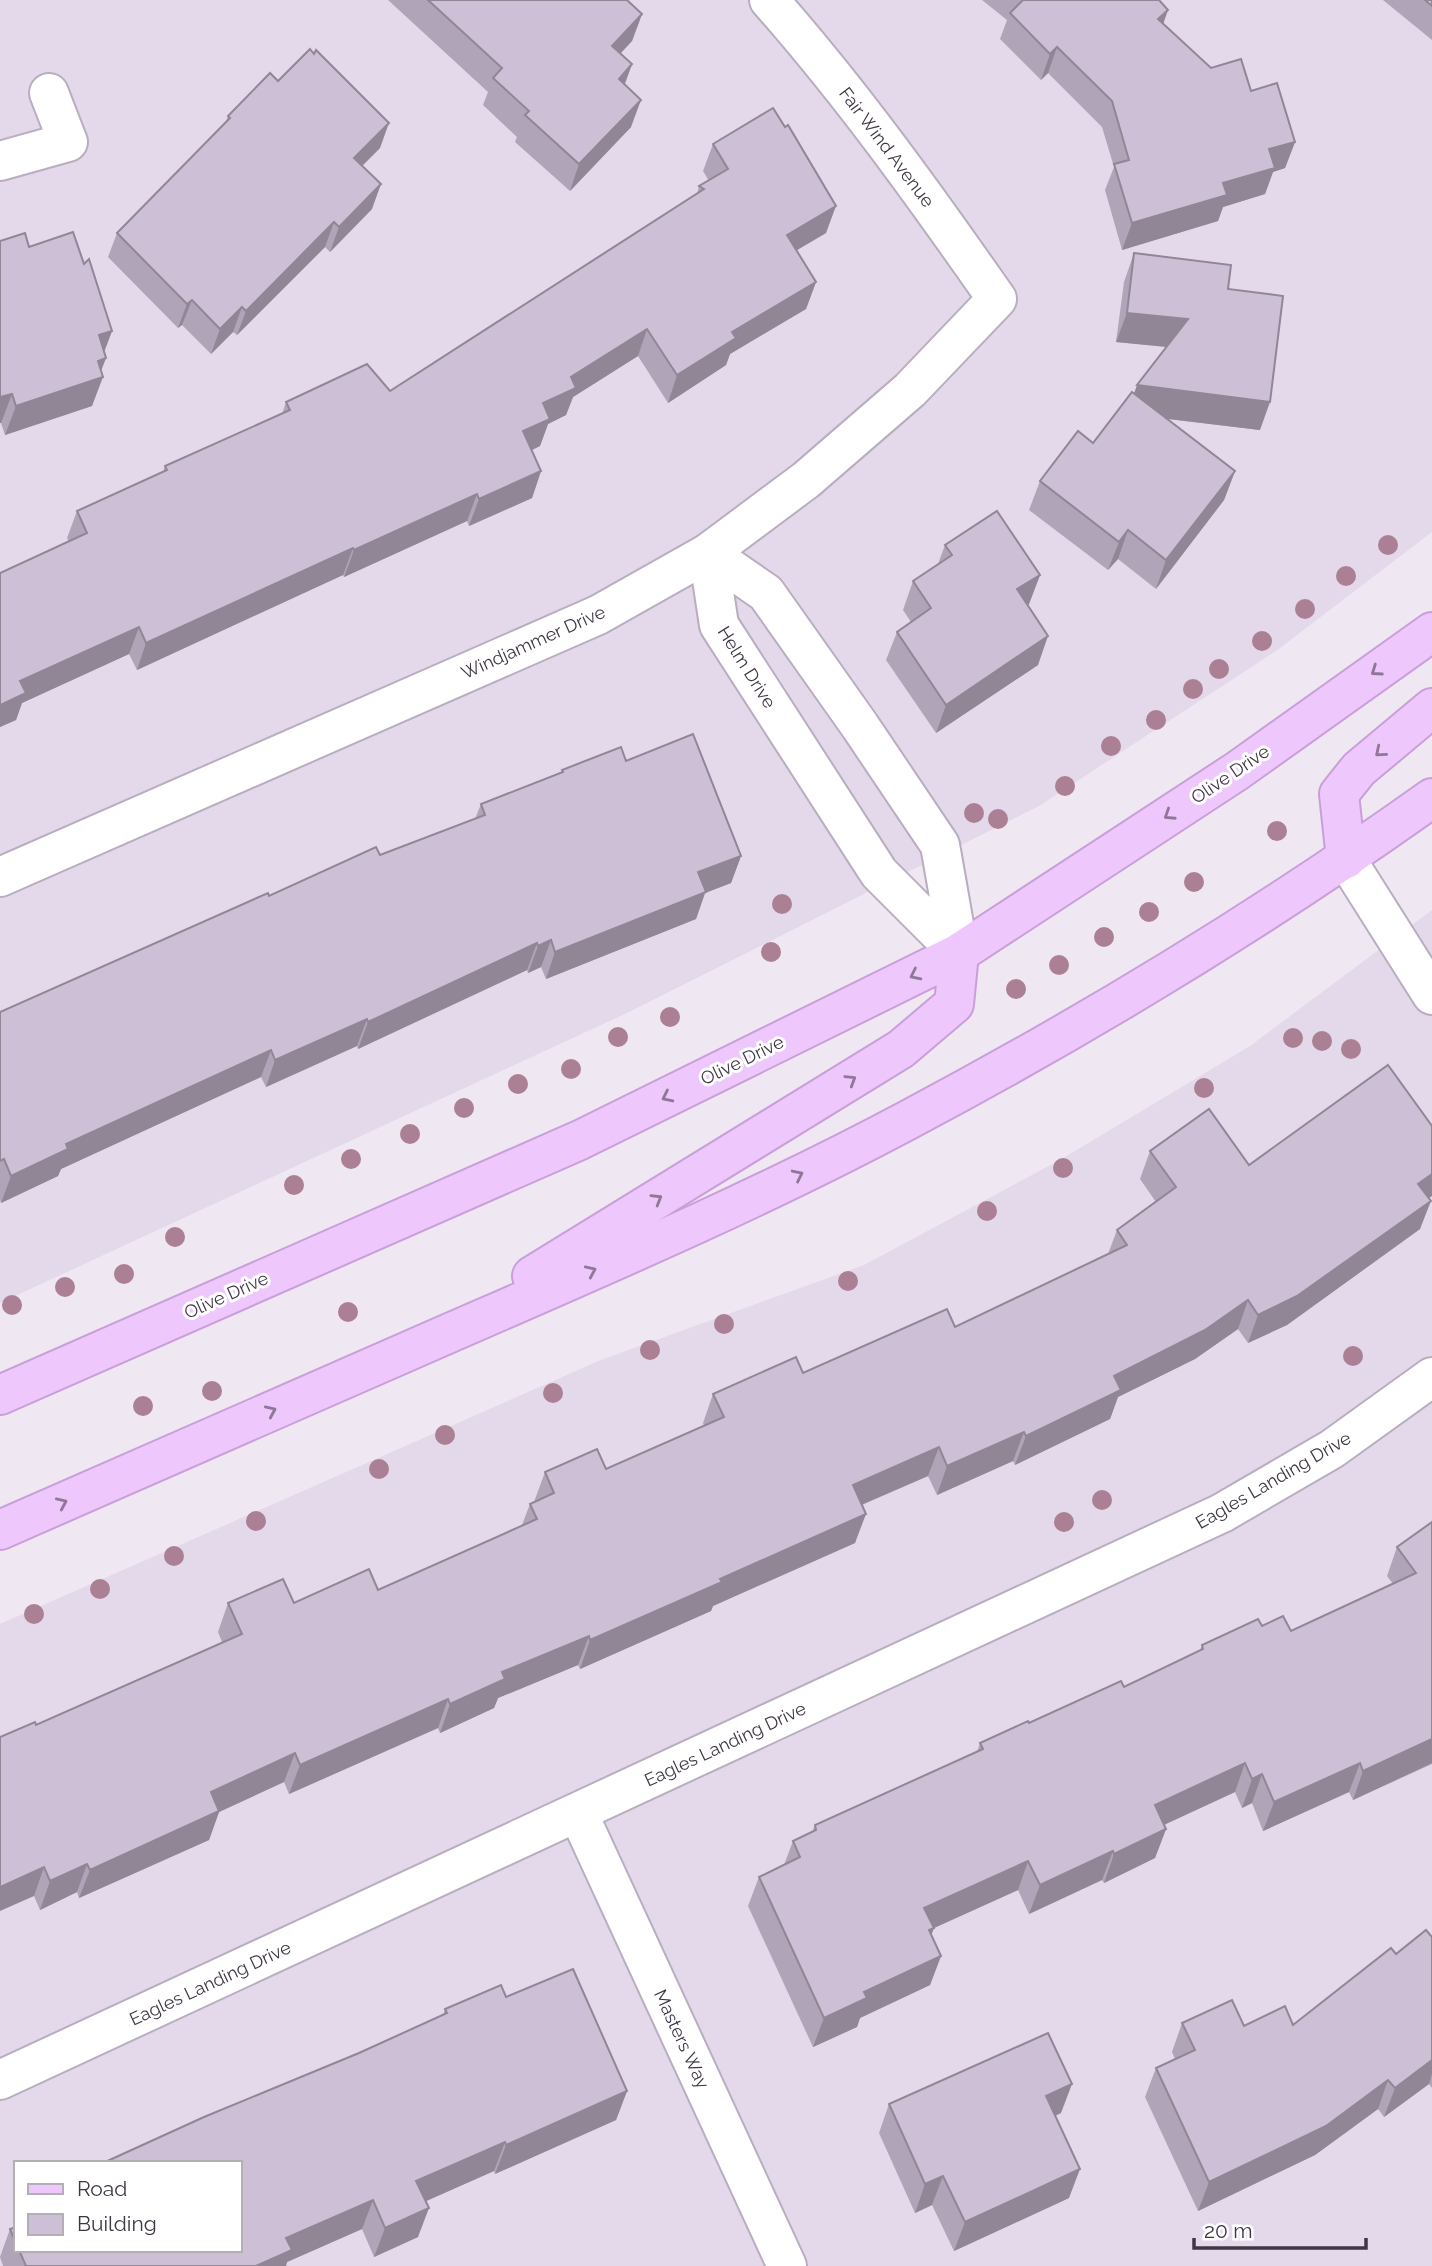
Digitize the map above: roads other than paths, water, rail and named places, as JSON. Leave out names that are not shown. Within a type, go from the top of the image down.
[{"type":"main road","name":"Olive Drive","points":[[0,1395],[580,1140],[959,953],[1237,771],[1432,632]]},
{"type":"main road","points":[[1346,859],[1339,794],[1359,769],[1432,708]]},
{"type":"main road","points":[[0,1531],[690,1228],[905,1122],[1046,1045],[1200,954],[1346,859],[1432,798]]},
{"type":"main road","points":[[411,1350],[901,1049],[954,1004],[959,953]]},
{"type":"street","name":"Fair Wind Avenue","points":[[769,0],[816,53],[918,186],[997,299]]},
{"type":"street","points":[[0,161],[68,142],[48,93]]},
{"type":"street","name":"Windjammer Drive","points":[[0,877],[598,615],[708,553],[807,480],[900,399],[997,299]]},
{"type":"street","points":[[708,553],[766,593],[940,845],[959,953]]},
{"type":"street","name":"Helm Drive","points":[[708,553],[719,625],[879,873],[959,953]]},
{"type":"street","points":[[1346,859],[1432,995]]},
{"type":"street","name":"Eagles Landing Drive","points":[[0,2080],[1222,1513],[1332,1449],[1432,1377]]},
{"type":"street","name":"Masters Way","points":[[578,1813],[787,2266]]}]
